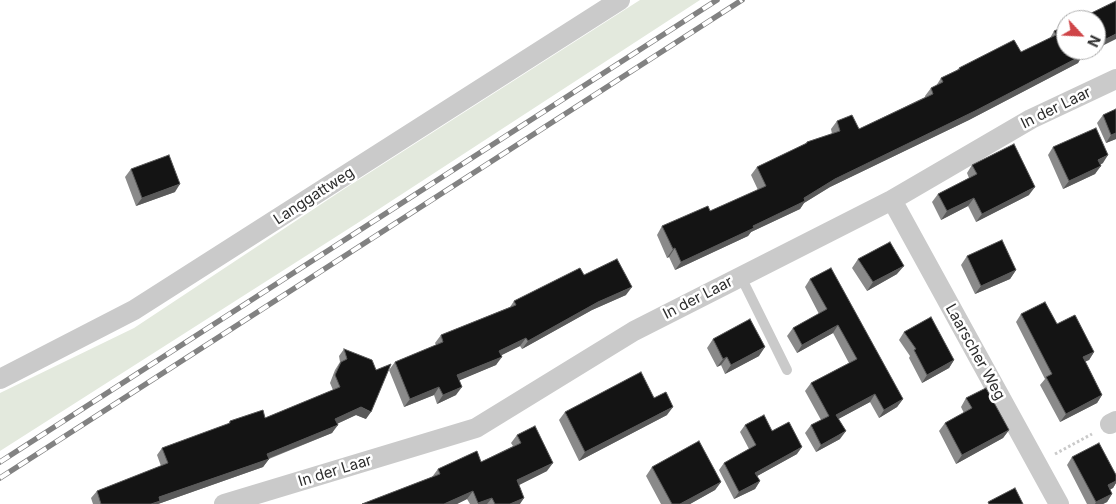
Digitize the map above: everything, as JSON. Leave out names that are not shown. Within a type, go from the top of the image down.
[{"type":"street","name":"Langgattweg","points":[[0,379],[134,310],[620,0]]},
{"type":"street","name":"In der Laar","points":[[224,504],[273,497],[476,428],[634,331],[892,200],[1031,119],[1116,79]]},
{"type":"street","name":"Laarscher Weg","points":[[892,200],[1059,504]]},
{"type":"lane","points":[[741,276],[786,370]]},
{"type":"path","points":[[1036,462],[1069,448],[1113,423]]},
{"type":"shaded area","points":[[640,0],[700,0],[356,224],[0,451],[0,393],[134,328],[344,189]]},
{"type":"building","points":[[1116,1],[1116,34],[1106,39],[1106,10],[1098,10]]},
{"type":"building","points":[[1056,35],[1056,60],[1073,60],[975,111],[835,179],[804,198],[805,201],[753,226],[754,228],[681,262],[675,248],[673,249],[662,226],[708,206],[710,211],[766,186],[757,167],[807,142],[840,131],[837,121],[852,115],[859,129],[933,94],[931,88],[943,82],[941,78],[1014,40],[1021,52]]},
{"type":"building","points":[[1116,109],[1116,133],[1111,135],[1103,115]]},
{"type":"building","points":[[1096,128],[1108,155],[1098,160],[1101,166],[1069,181],[1053,147]]},
{"type":"building","points":[[1014,144],[1035,187],[982,214],[974,198],[947,211],[938,194],[977,174],[972,165]]},
{"type":"building","points":[[169,155],[180,184],[142,198],[131,169]]},
{"type":"building","points":[[1002,240],[1016,270],[981,286],[967,256]]},
{"type":"building","points":[[890,242],[904,266],[873,282],[858,259]]},
{"type":"building","points":[[617,259],[632,287],[598,302],[528,341],[526,338],[499,351],[502,357],[457,375],[462,387],[443,395],[439,387],[410,399],[395,362],[443,342],[441,335],[516,305],[514,301],[580,268],[584,275]]},
{"type":"building","points":[[831,268],[903,399],[884,410],[875,394],[836,415],[846,431],[821,445],[811,425],[829,416],[811,383],[857,359],[838,325],[802,345],[793,328],[827,309],[810,279]]},
{"type":"building","points":[[1045,302],[1057,324],[1075,315],[1094,352],[1083,357],[1102,395],[1066,414],[1046,377],[1052,374],[1021,314]]},
{"type":"building","points":[[931,317],[954,360],[927,375],[914,350],[916,349],[904,332]]},
{"type":"building","points":[[750,319],[765,347],[731,365],[727,357],[723,359],[713,339]]},
{"type":"building","points":[[344,349],[372,360],[376,370],[391,364],[371,412],[361,407],[335,419],[338,425],[267,454],[269,459],[159,497],[160,501],[151,504],[101,504],[97,491],[168,463],[162,448],[263,410],[265,418],[340,387],[335,375],[341,362],[347,359]]},
{"type":"building","points":[[641,372],[654,398],[666,392],[673,407],[585,452],[565,412]]},
{"type":"building","points":[[986,388],[1009,430],[962,455],[945,423],[972,408],[966,398]]},
{"type":"building","points":[[764,415],[772,431],[789,422],[802,447],[755,473],[760,481],[739,492],[724,463],[756,445],[745,425]]},
{"type":"building","points":[[535,426],[553,463],[517,480],[524,498],[510,504],[495,504],[492,498],[478,503],[473,491],[444,504],[362,504],[440,474],[438,469],[477,451],[481,462],[521,443],[517,435]]},
{"type":"building","points":[[699,441],[721,482],[680,504],[672,504],[652,467]]},
{"type":"building","points":[[1099,443],[1116,475],[1116,481],[1108,485],[1112,494],[1096,502],[1072,457]]},
{"type":"building","points":[[1015,488],[1023,504],[989,504],[988,502]]},
{"type":"railway","points":[[0,462],[717,0]]},
{"type":"railway","points":[[0,478],[742,0]]}]
